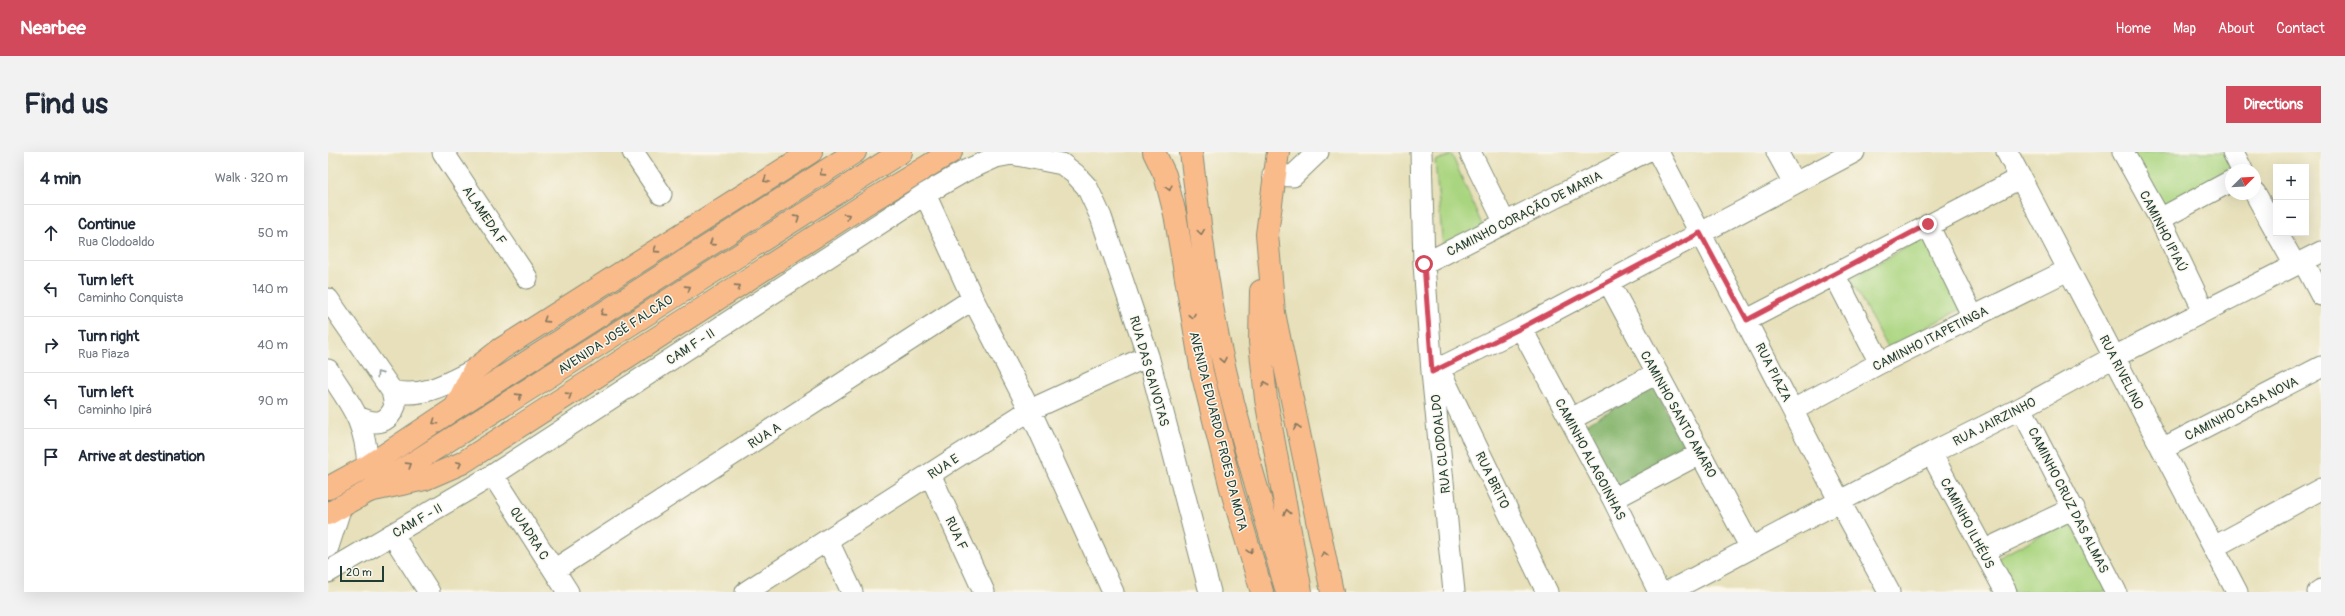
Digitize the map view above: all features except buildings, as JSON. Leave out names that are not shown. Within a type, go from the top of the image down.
[{"type":"main road","points":[[455,408],[474,370],[501,349],[811,152]]},
{"type":"main road","name":"AVENIDA JOSÉ FALCÃO","points":[[328,488],[368,466],[455,408],[855,152]]},
{"type":"main road","name":"AVENIDA JOSÉ FALCÃO","points":[[335,510],[368,491],[901,152]]},
{"type":"main road","points":[[368,491],[425,479],[462,463],[867,203],[951,152]]},
{"type":"main road","name":"AVENIDA EDUARDO FROES DA MOTA","points":[[1154,152],[1165,174],[1175,214],[1202,372],[1232,488],[1262,592]]},
{"type":"main road","points":[[1191,152],[1210,292],[1225,369],[1244,445],[1287,592]]},
{"type":"main road","points":[[1278,152],[1273,175],[1260,298],[1260,342],[1266,400],[1301,592]]},
{"type":"main road","points":[[1267,234],[1276,320],[1332,592]]},
{"type":"street","name":"ALAMEDA F","points":[[444,152],[527,278]]},
{"type":"street","points":[[633,152],[661,194]]},
{"type":"street","points":[[1273,175],[1293,176],[1318,152]]},
{"type":"street","name":"RUA CLODOALDO","points":[[1422,152],[1424,264],[1435,371],[1454,592]]},
{"type":"street","points":[[1470,152],[1505,222]]},
{"type":"street","name":"CAMINHO CORAÇÃO DE MARIA","points":[[1424,264],[1645,152]]},
{"type":"street","name":"RUA PIAZA","points":[[1658,152],[1747,320],[1840,502],[1889,592]]},
{"type":"street","points":[[1777,152],[1794,183]]},
{"type":"street","points":[[1435,371],[1521,328],[1854,152]]},
{"type":"street","name":"RUA RIVELINO","points":[[2007,152],[2237,592]]},
{"type":"street","name":"CAMINHO IPIAÚ","points":[[2123,152],[2160,219],[2204,311]]},
{"type":"street","points":[[2233,152],[2239,164]]},
{"type":"street","name":"CAM F - II","points":[[328,572],[493,475],[925,194],[966,171],[996,157],[1012,154],[1062,164]]},
{"type":"street","name":"RUA DAS GAIVOTAS","points":[[1062,164],[1087,187],[1101,217],[1148,356],[1210,592]]},
{"type":"street","points":[[1747,320],[1928,224],[2020,178]]},
{"type":"street","points":[[2160,219],[2225,184]]},
{"type":"street","points":[[925,194],[973,299],[1030,410],[1113,592]]},
{"type":"street","points":[[2259,200],[2273,226]]},
{"type":"street","points":[[1928,224],[1973,317]]},
{"type":"street","points":[[2280,236],[2306,260],[2321,295]]},
{"type":"street","name":"RUA JAIRZINHO","points":[[1668,592],[1931,453],[2021,408],[2114,357],[2306,260]]},
{"type":"street","name":"CAMINHO ITAPETINGA","points":[[1793,410],[1880,363],[2068,270]]},
{"type":"street","points":[[1834,274],[1880,363]]},
{"type":"street","name":"CAMINHO SANTO AMARO","points":[[1608,281],[1751,548]]},
{"type":"street","points":[[328,299],[392,392],[395,406],[388,418],[377,423],[371,423],[358,417]]},
{"type":"street","name":"RUA A","points":[[554,570],[973,299]]},
{"type":"street","name":"CAMINHO ALAGOINHAS","points":[[1521,328],[1614,499],[1659,592]]},
{"type":"street","name":"RUA E","points":[[746,592],[828,541],[1030,410],[1148,356]]},
{"type":"street","name":"CAMINHO CASA NOVA","points":[[2162,449],[2321,367]]},
{"type":"street","points":[[328,370],[358,417],[366,436],[368,466]]},
{"type":"street","points":[[392,392],[404,395],[431,390],[474,370]]},
{"type":"street","name":"RUA BRITO","points":[[1435,371],[1547,592]]},
{"type":"street","points":[[1571,419],[1656,373]]},
{"type":"street","name":"CAMINHO CRUZ DAS ALMAS","points":[[2021,408],[2074,508],[2116,592]]},
{"type":"street","points":[[1614,499],[1701,453]]},
{"type":"street","name":"CAMINHO ILHÉUS","points":[[1931,453],[2006,592]]},
{"type":"street","name":"RUA F","points":[[930,474],[984,592]]},
{"type":"street","name":"QUADRA C","points":[[493,475],[568,592]]},
{"type":"street","points":[[2214,547],[2321,489]]},
{"type":"street","points":[[1983,551],[2074,508]]},
{"type":"street","points":[[328,547],[335,510]]},
{"type":"street","points":[[392,534],[429,592]]},
{"type":"street","points":[[828,541],[852,592]]},
{"type":"green space","points":[[2128,152],[2223,152],[2230,164],[2225,164],[2225,179],[2161,214]]},
{"type":"green space","points":[[1452,155],[1483,227],[1443,249],[1435,161]]},
{"type":"green space","points":[[1924,238],[1961,309],[1887,348],[1850,278]]},
{"type":"green space","points":[[1654,387],[1687,451],[1612,491],[1578,428]]},
{"type":"green space","points":[[2069,520],[2107,590],[2103,592],[2013,592],[1996,559]]},
{"type":"route","points":[[1424,264],[1432,372],[1521,328],[1700,233],[1747,320],[1928,224]]}]
